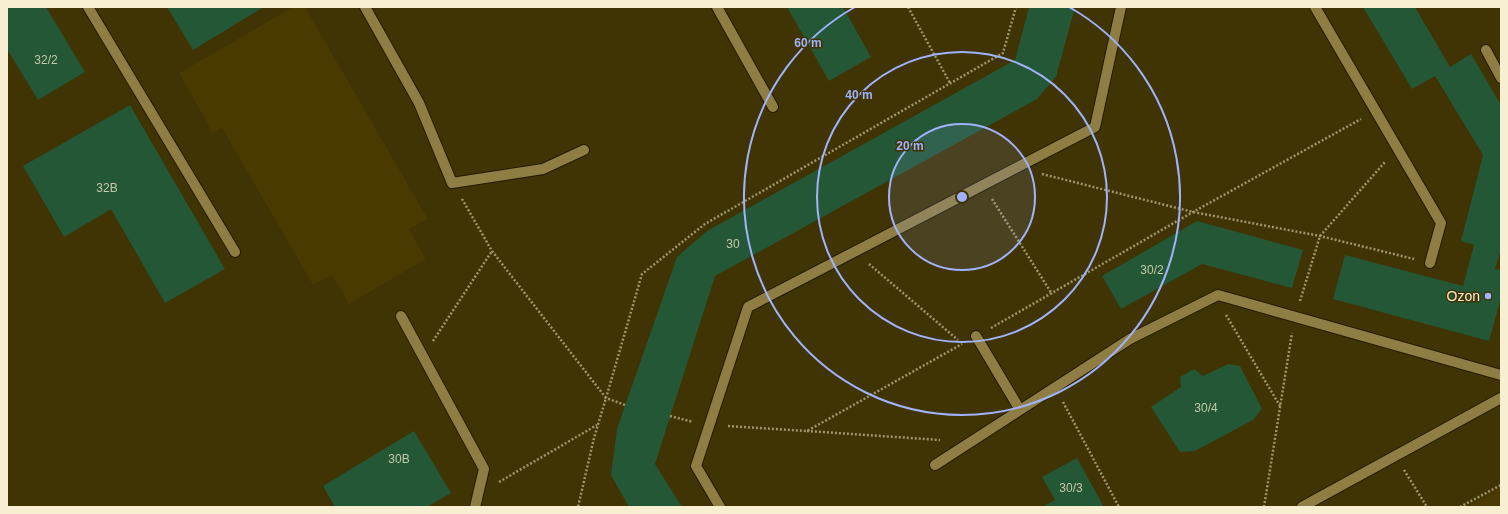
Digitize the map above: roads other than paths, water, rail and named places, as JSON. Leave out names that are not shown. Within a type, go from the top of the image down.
[{"type":"lane","points":[[88,7],[235,252]]},
{"type":"lane","points":[[364,7],[419,103],[452,183],[543,169],[584,150]]},
{"type":"lane","points":[[717,7],[773,107]]},
{"type":"lane","points":[[720,507],[696,466],[748,307],[1095,127],[1121,7]]},
{"type":"lane","points":[[1315,7],[1441,223],[1430,263]]},
{"type":"lane","points":[[1486,50],[1501,78]]},
{"type":"lane","points":[[936,465],[1130,339],[1218,295],[1501,375]]},
{"type":"lane","points":[[401,316],[484,469],[475,507]]},
{"type":"lane","points":[[976,336],[1020,410]]},
{"type":"lane","points":[[1302,507],[1501,398]]},
{"type":"place","name":"Ozon","points":[[1488,296]]}]
